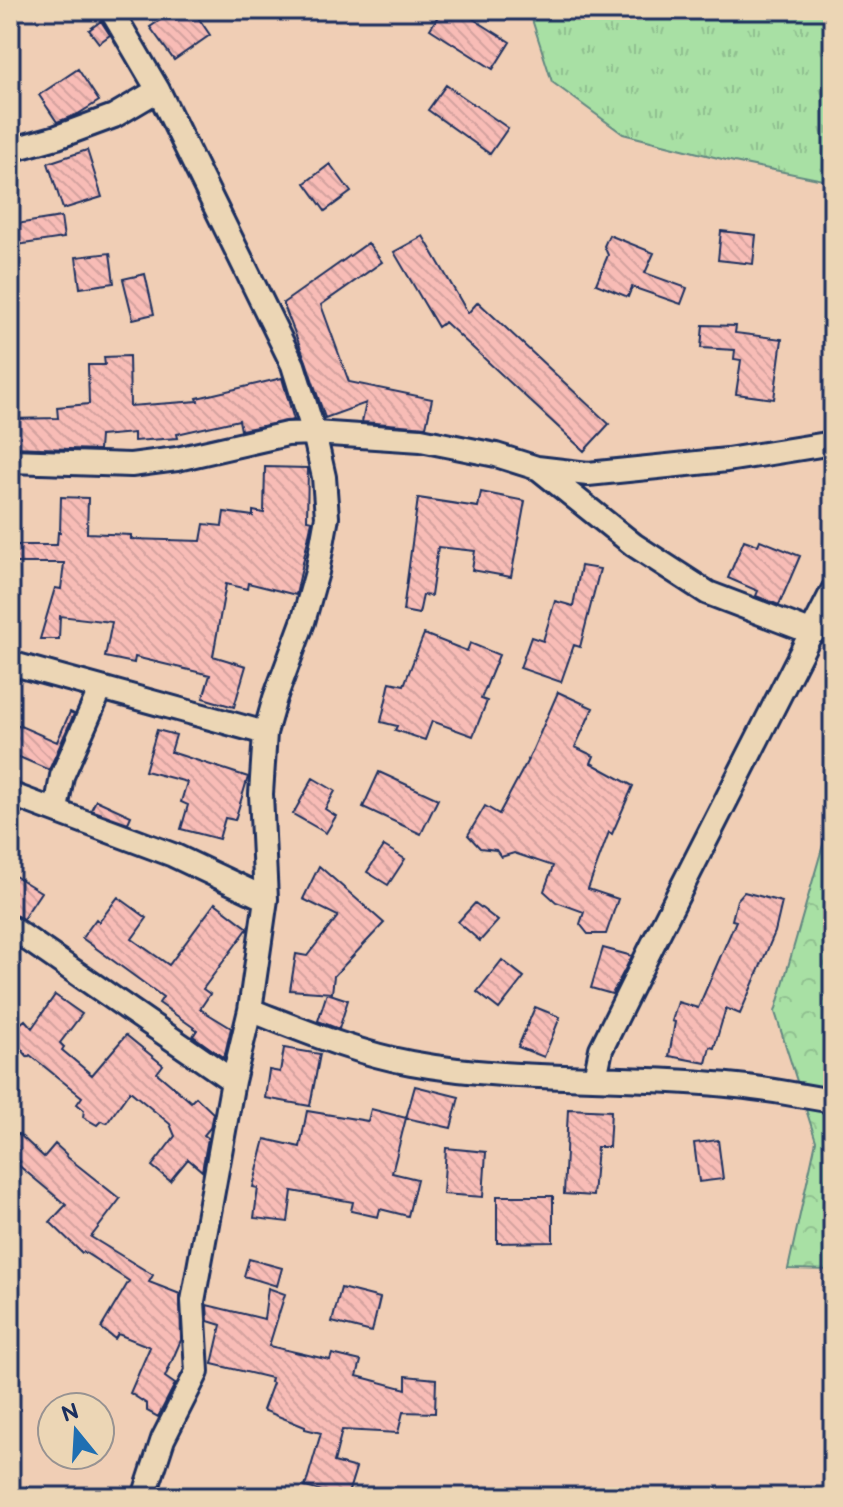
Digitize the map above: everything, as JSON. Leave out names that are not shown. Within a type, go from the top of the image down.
[{"type":"street","points":[[111,10],[158,90],[293,365],[324,477],[327,517],[307,609],[265,733],[261,794],[266,899],[250,1010],[233,1081],[193,1301],[197,1372],[163,1439],[144,1497]]},
{"type":"street","points":[[10,150],[114,116],[158,90]]},
{"type":"street","points":[[10,461],[131,465],[177,459],[287,434],[314,433],[421,440],[496,455],[537,468],[588,474],[727,460],[833,443]]},
{"type":"street","points":[[537,468],[634,545],[708,593],[813,633]]},
{"type":"street","points":[[595,1078],[601,1049],[833,590]]},
{"type":"street","points":[[10,663],[265,733]]},
{"type":"street","points":[[56,810],[62,776],[101,688]]},
{"type":"street","points":[[10,794],[173,855],[266,899]]},
{"type":"street","points":[[10,927],[233,1081]]},
{"type":"street","points":[[250,1010],[340,1044],[410,1063],[547,1078],[737,1086],[833,1101]]},
{"type":"street","points":[[547,1078],[601,1049]]},
{"type":"green space","points":[[529,10],[833,10],[833,182],[734,162],[623,134],[552,82]]},
{"type":"green space","points":[[833,810],[833,1270],[788,1269],[816,1141],[775,1012]]},
{"type":"building","points":[[175,10],[193,10],[210,35],[174,60],[150,27]]},
{"type":"building","points":[[442,10],[459,10],[510,42],[493,69],[430,29]]},
{"type":"building","points":[[101,21],[110,35],[99,43],[89,30]]},
{"type":"building","points":[[78,69],[99,101],[57,122],[39,95]]},
{"type":"building","points":[[446,85],[508,128],[490,154],[428,110]]},
{"type":"building","points":[[87,150],[102,197],[63,209],[48,163]]},
{"type":"building","points":[[330,164],[351,192],[325,211],[305,183]]},
{"type":"building","points":[[61,217],[64,238],[10,246],[10,225]]},
{"type":"building","points":[[721,231],[756,235],[753,264],[718,260]]},
{"type":"building","points":[[609,235],[654,253],[645,273],[687,288],[681,304],[632,287],[628,297],[596,284],[608,255],[604,246]]},
{"type":"building","points":[[423,236],[468,313],[478,302],[609,424],[584,451],[445,322],[438,327],[394,252]]},
{"type":"building","points":[[368,243],[382,262],[321,305],[349,382],[432,399],[426,427],[362,422],[366,403],[325,418],[283,303]]},
{"type":"building","points":[[110,253],[114,283],[80,288],[76,257]]},
{"type":"building","points":[[145,274],[154,314],[133,319],[123,279]]},
{"type":"building","points":[[703,325],[736,326],[735,333],[782,339],[774,399],[736,394],[741,360],[734,359],[735,350],[701,348]]},
{"type":"building","points":[[129,356],[130,406],[198,401],[197,398],[282,378],[294,420],[241,430],[239,420],[177,434],[178,438],[134,441],[134,433],[100,436],[99,450],[11,447],[10,419],[58,418],[57,407],[89,404],[88,365],[105,365],[104,357]]},
{"type":"building","points":[[265,467],[308,468],[307,520],[312,521],[296,595],[248,583],[247,589],[226,584],[213,656],[246,666],[234,707],[203,698],[210,675],[135,657],[134,663],[105,657],[112,622],[60,616],[59,639],[40,639],[55,588],[61,589],[64,563],[10,563],[10,545],[57,545],[61,497],[88,498],[87,533],[131,535],[131,539],[201,541],[204,524],[222,526],[224,512],[253,516],[253,511],[264,513]]},
{"type":"building","points":[[481,492],[525,501],[511,577],[472,570],[475,551],[438,547],[431,596],[423,595],[419,614],[403,611],[418,498],[478,507]]},
{"type":"building","points":[[744,540],[758,545],[760,540],[800,556],[779,605],[756,596],[758,591],[728,578]]},
{"type":"building","points":[[581,566],[600,569],[580,647],[574,645],[561,682],[520,668],[531,637],[543,641],[555,601],[573,606]]},
{"type":"building","points":[[424,634],[467,651],[470,643],[499,655],[481,699],[487,701],[473,736],[432,721],[425,740],[381,722],[390,682],[404,685]]},
{"type":"building","points":[[558,692],[593,708],[575,747],[594,756],[591,763],[633,786],[612,834],[609,832],[588,889],[618,899],[606,934],[588,934],[580,924],[584,912],[556,902],[544,891],[553,866],[514,853],[501,857],[496,850],[480,848],[468,835],[485,806],[499,814],[530,756]]},
{"type":"building","points":[[70,712],[74,714],[49,770],[10,753],[10,743],[18,725],[57,742]]},
{"type":"building","points":[[157,730],[176,735],[171,752],[248,777],[235,820],[225,818],[219,839],[181,829],[188,805],[181,802],[187,782],[145,771]]},
{"type":"building","points":[[379,772],[438,799],[421,834],[363,807]]},
{"type":"building","points":[[313,778],[335,791],[325,809],[336,816],[326,833],[293,814]]},
{"type":"building","points":[[96,800],[131,816],[128,823],[91,810]]},
{"type":"building","points":[[384,846],[405,859],[388,885],[367,872]]},
{"type":"building","points":[[319,866],[384,923],[334,976],[332,993],[290,990],[296,954],[307,956],[338,916],[303,899]]},
{"type":"building","points":[[10,873],[41,892],[23,919],[10,913]]},
{"type":"building","points":[[744,892],[782,902],[775,932],[740,1014],[726,1008],[706,1063],[669,1056],[675,1022],[672,1021],[678,1002],[698,1008],[736,921],[732,920],[737,900]]},
{"type":"building","points":[[118,897],[147,918],[132,939],[169,965],[215,903],[248,928],[203,989],[210,994],[200,1009],[231,1028],[224,1058],[193,1036],[197,1030],[159,1003],[163,997],[82,938]]},
{"type":"building","points":[[475,903],[498,921],[480,941],[458,922]]},
{"type":"building","points":[[603,948],[632,956],[612,994],[591,988]]},
{"type":"building","points":[[502,960],[524,977],[499,1009],[477,992]]},
{"type":"building","points":[[327,993],[348,1000],[339,1029],[318,1021]]},
{"type":"building","points":[[55,995],[82,1014],[60,1043],[64,1047],[62,1050],[92,1075],[126,1035],[163,1065],[157,1073],[191,1102],[196,1097],[213,1113],[210,1128],[204,1135],[208,1138],[202,1171],[188,1159],[170,1181],[152,1166],[175,1136],[170,1124],[130,1091],[107,1123],[101,1121],[97,1125],[83,1117],[84,1110],[77,1104],[82,1097],[30,1055],[28,1057],[10,1036],[10,1032],[25,1020],[32,1028]]},
{"type":"building","points":[[535,1007],[560,1017],[544,1057],[518,1047]]},
{"type":"building","points":[[284,1048],[320,1054],[310,1106],[265,1098],[269,1070],[280,1072]]},
{"type":"building","points":[[415,1086],[459,1097],[451,1128],[406,1118]]},
{"type":"building","points":[[371,1109],[406,1118],[392,1173],[417,1179],[408,1216],[380,1209],[378,1217],[351,1211],[353,1202],[292,1191],[288,1222],[254,1218],[258,1188],[253,1187],[265,1139],[300,1147],[307,1111],[368,1121]]},
{"type":"building","points":[[568,1109],[611,1111],[609,1147],[597,1147],[593,1196],[564,1194]]},
{"type":"building","points":[[19,1134],[44,1157],[55,1144],[120,1199],[91,1237],[153,1275],[149,1282],[180,1294],[181,1340],[165,1377],[175,1384],[158,1417],[147,1411],[147,1404],[130,1393],[150,1347],[118,1334],[115,1339],[101,1328],[129,1281],[82,1253],[50,1222],[66,1205],[17,1164],[20,1162],[10,1153],[10,1143]]},
{"type":"building","points":[[718,1140],[723,1179],[699,1182],[694,1143]]},
{"type":"building","points":[[446,1148],[486,1152],[483,1197],[443,1194]]},
{"type":"building","points":[[497,1196],[553,1196],[553,1242],[497,1243]]},
{"type":"building","points":[[249,1259],[282,1268],[277,1286],[244,1276]]},
{"type":"building","points":[[268,1288],[285,1294],[269,1346],[330,1360],[332,1354],[361,1361],[357,1376],[406,1389],[406,1376],[436,1379],[435,1413],[403,1412],[398,1433],[342,1430],[334,1462],[356,1468],[347,1497],[305,1487],[321,1433],[263,1410],[273,1383],[270,1382],[271,1378],[212,1364],[221,1325],[208,1321],[207,1305],[264,1319]]},
{"type":"building","points":[[341,1288],[380,1298],[372,1332],[332,1322]]}]
